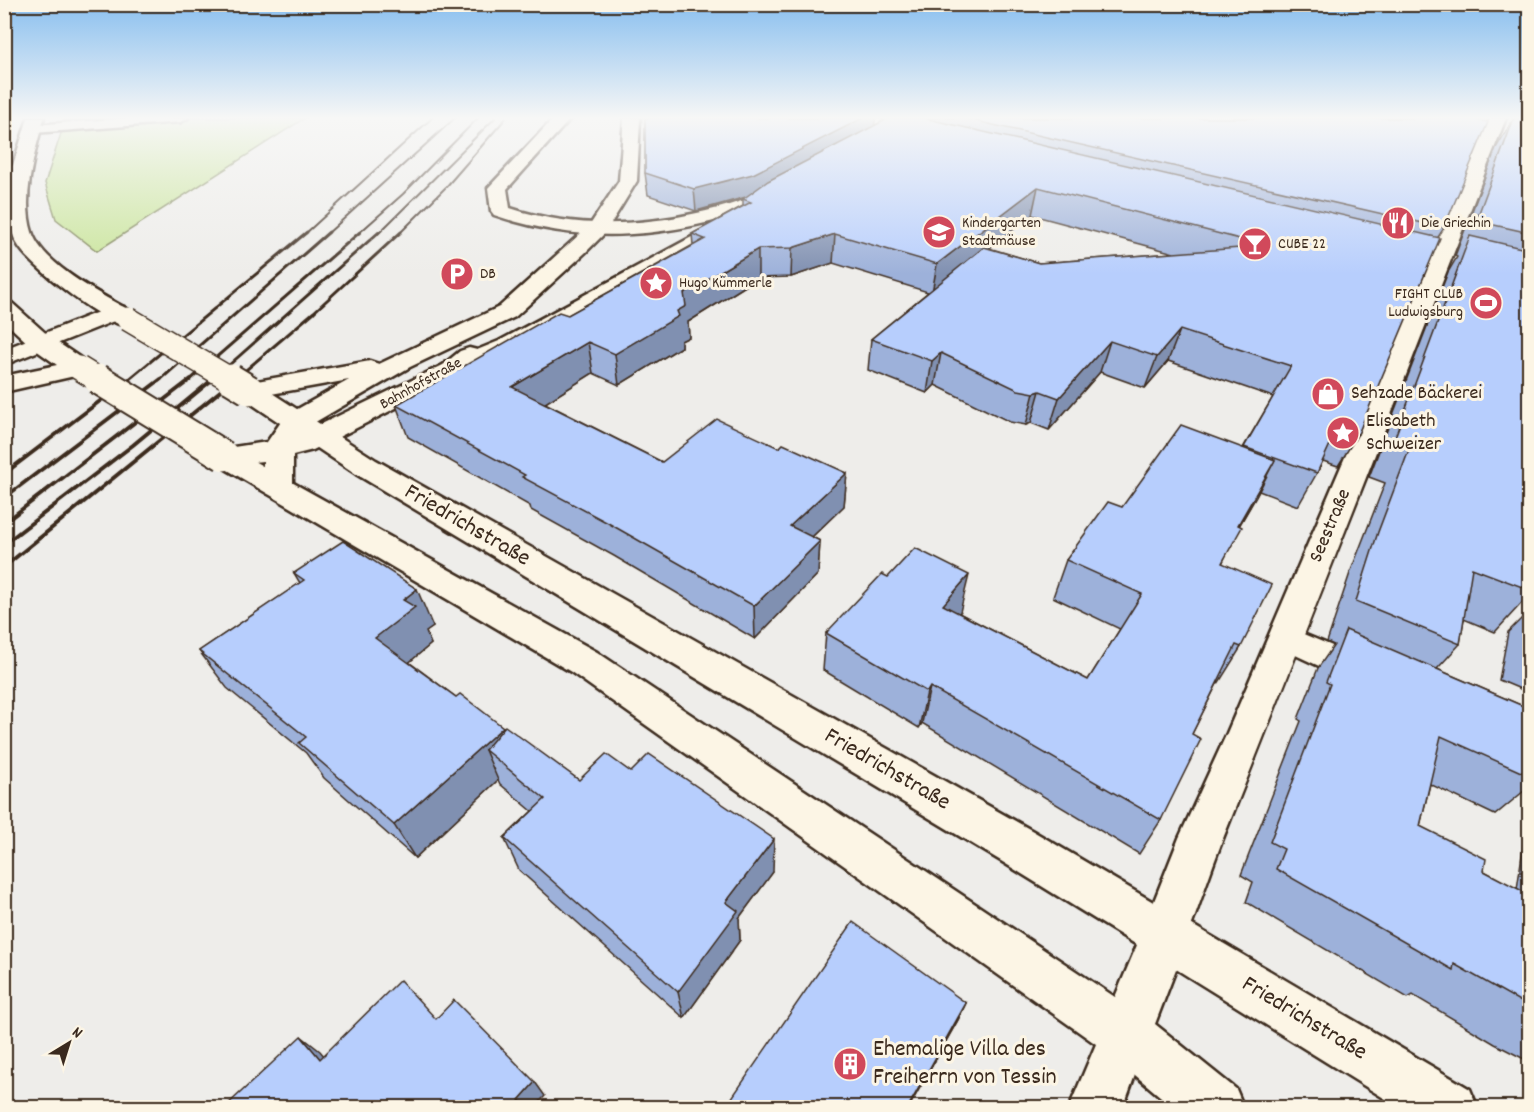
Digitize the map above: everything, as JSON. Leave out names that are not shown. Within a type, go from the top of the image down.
[{"type":"street","points":[[452,370],[508,346],[739,219],[769,198],[728,213],[678,225],[598,230],[525,221],[501,211],[497,188],[514,170]]},
{"type":"street","name":"Bahnhofstraße","points":[[308,430],[452,370],[492,335],[507,312],[598,230],[628,181],[629,170]]},
{"type":"street","name":"Seestraße","points":[[1096,1107],[1201,838],[1247,733],[1429,259],[1474,170]]},
{"type":"street","points":[[4,198],[13,172]]},
{"type":"street","name":"Friedrichstraße","points":[[13,172],[22,232],[30,250],[47,267],[122,316],[249,390],[308,430],[452,518],[1165,934],[1451,1107]]},
{"type":"street","points":[[1429,259],[1462,267]]},
{"type":"street","points":[[4,308],[42,343],[79,369],[224,456],[584,662],[1126,1034],[1217,1107]]},
{"type":"street","name":"Bahnhofstraße","points":[[308,430],[401,362],[507,312]]},
{"type":"street","points":[[4,358],[122,316]]},
{"type":"street","name":"Bahnhofstraße","points":[[249,390],[360,372],[401,362]]},
{"type":"street","points":[[4,384],[79,369]]},
{"type":"street","points":[[224,456],[280,449],[308,430]]},
{"type":"street","points":[[278,486],[277,468],[280,449]]},
{"type":"lane","points":[[1284,637],[1382,681]]},
{"type":"green space","points":[[49,170],[224,170],[97,251],[56,219],[45,183]]},
{"type":"building","points":[[645,170],[761,170],[694,189],[645,173]]},
{"type":"building","points":[[789,170],[1147,170],[1440,238],[1358,434],[1338,427],[1317,473],[1244,447],[1291,366],[1180,330],[1157,357],[1110,341],[1059,398],[1040,391],[1034,393],[1018,390],[941,353],[932,361],[871,339],[984,247],[1039,263],[1267,246],[1038,187],[937,264],[835,234],[792,248],[758,249],[684,293],[686,306],[677,311],[679,316],[615,354],[588,342],[512,387],[662,462],[717,419],[779,448],[783,444],[847,473],[790,526],[820,541],[754,606],[522,477],[525,475],[396,405],[559,312],[568,315],[705,239],[692,234],[751,202],[743,199],[768,181]]},
{"type":"building","points":[[1190,170],[1468,170],[1444,228]]},
{"type":"building","points":[[1495,170],[1530,170],[1530,233],[1476,221]]},
{"type":"building","points":[[1470,236],[1530,250],[1530,590],[1472,568],[1460,644],[1356,601],[1378,532],[1412,442],[1395,437]]},
{"type":"building","points":[[1181,425],[1275,460],[1238,525],[1242,527],[1222,563],[1272,585],[1241,647],[1236,645],[1192,734],[1201,739],[1161,820],[930,687],[927,692],[826,633],[882,574],[888,577],[915,548],[969,575],[943,605],[1088,680],[1142,594],[1066,560],[1108,502],[1122,507]]},
{"type":"building","points":[[343,541],[417,589],[403,600],[415,607],[375,638],[456,697],[460,694],[503,727],[394,825],[299,743],[306,737],[199,651],[304,580],[294,573]]},
{"type":"building","points":[[1530,613],[1530,661],[1522,658]]},
{"type":"building","points":[[1346,630],[1530,709],[1530,776],[1441,736],[1420,826],[1486,859],[1484,871],[1530,895],[1530,1007],[1454,964],[1453,970],[1276,869],[1284,849],[1270,842],[1330,684],[1326,682]]},
{"type":"building","points":[[505,726],[579,780],[606,754],[631,772],[649,754],[774,839],[726,902],[738,911],[678,992],[504,838],[545,799],[485,750]]},
{"type":"building","name":"Ehemalige Villa des Freiherrn von Tessin","points":[[853,922],[966,1003],[908,1107],[735,1107],[729,1102]]},
{"type":"building","points":[[400,980],[436,1019],[454,1000],[535,1082],[519,1100],[526,1107],[225,1107],[301,1036],[320,1059]]},
{"type":"railway","points":[[305,234],[375,170]]},
{"type":"railway","points":[[327,234],[398,170]]},
{"type":"railway","points":[[358,234],[427,170]]},
{"type":"railway","points":[[378,234],[443,170]]},
{"type":"railway","points":[[401,232],[461,170]]},
{"type":"railway","points":[[127,381],[307,232]]},
{"type":"railway","points":[[159,381],[329,232]]},
{"type":"railway","points":[[189,381],[360,232]]},
{"type":"railway","points":[[211,381],[379,232]]},
{"type":"railway","points":[[233,381],[314,312],[401,232]]},
{"type":"railway","points":[[4,474],[129,379]]},
{"type":"railway","points":[[4,498],[161,379]]},
{"type":"railway","points":[[4,523],[191,379]]},
{"type":"railway","points":[[4,544],[133,445],[213,379]]},
{"type":"railway","points":[[4,567],[235,379]]},
{"type":"place","name":"Die Griechin","points":[[1398,223]]},
{"type":"place","name":"Kindergarten Stadtmäuse","points":[[939,232]]},
{"type":"place","name":"CUBE 22","points":[[1255,244]]},
{"type":"place","name":"DB","points":[[457,274]]},
{"type":"place","name":"Hugo Kümmerle","points":[[656,283]]},
{"type":"place","name":"FIGHT CLUB Ludwigsburg","points":[[1486,303]]},
{"type":"place","name":"Sehzade Bäckerei","points":[[1328,394]]},
{"type":"place","name":"Elisabeth Schweizer","points":[[1343,433]]},
{"type":"place","name":"Ehemalige Villa des Freiherrn von Tessin","points":[[850,1064]]}]
